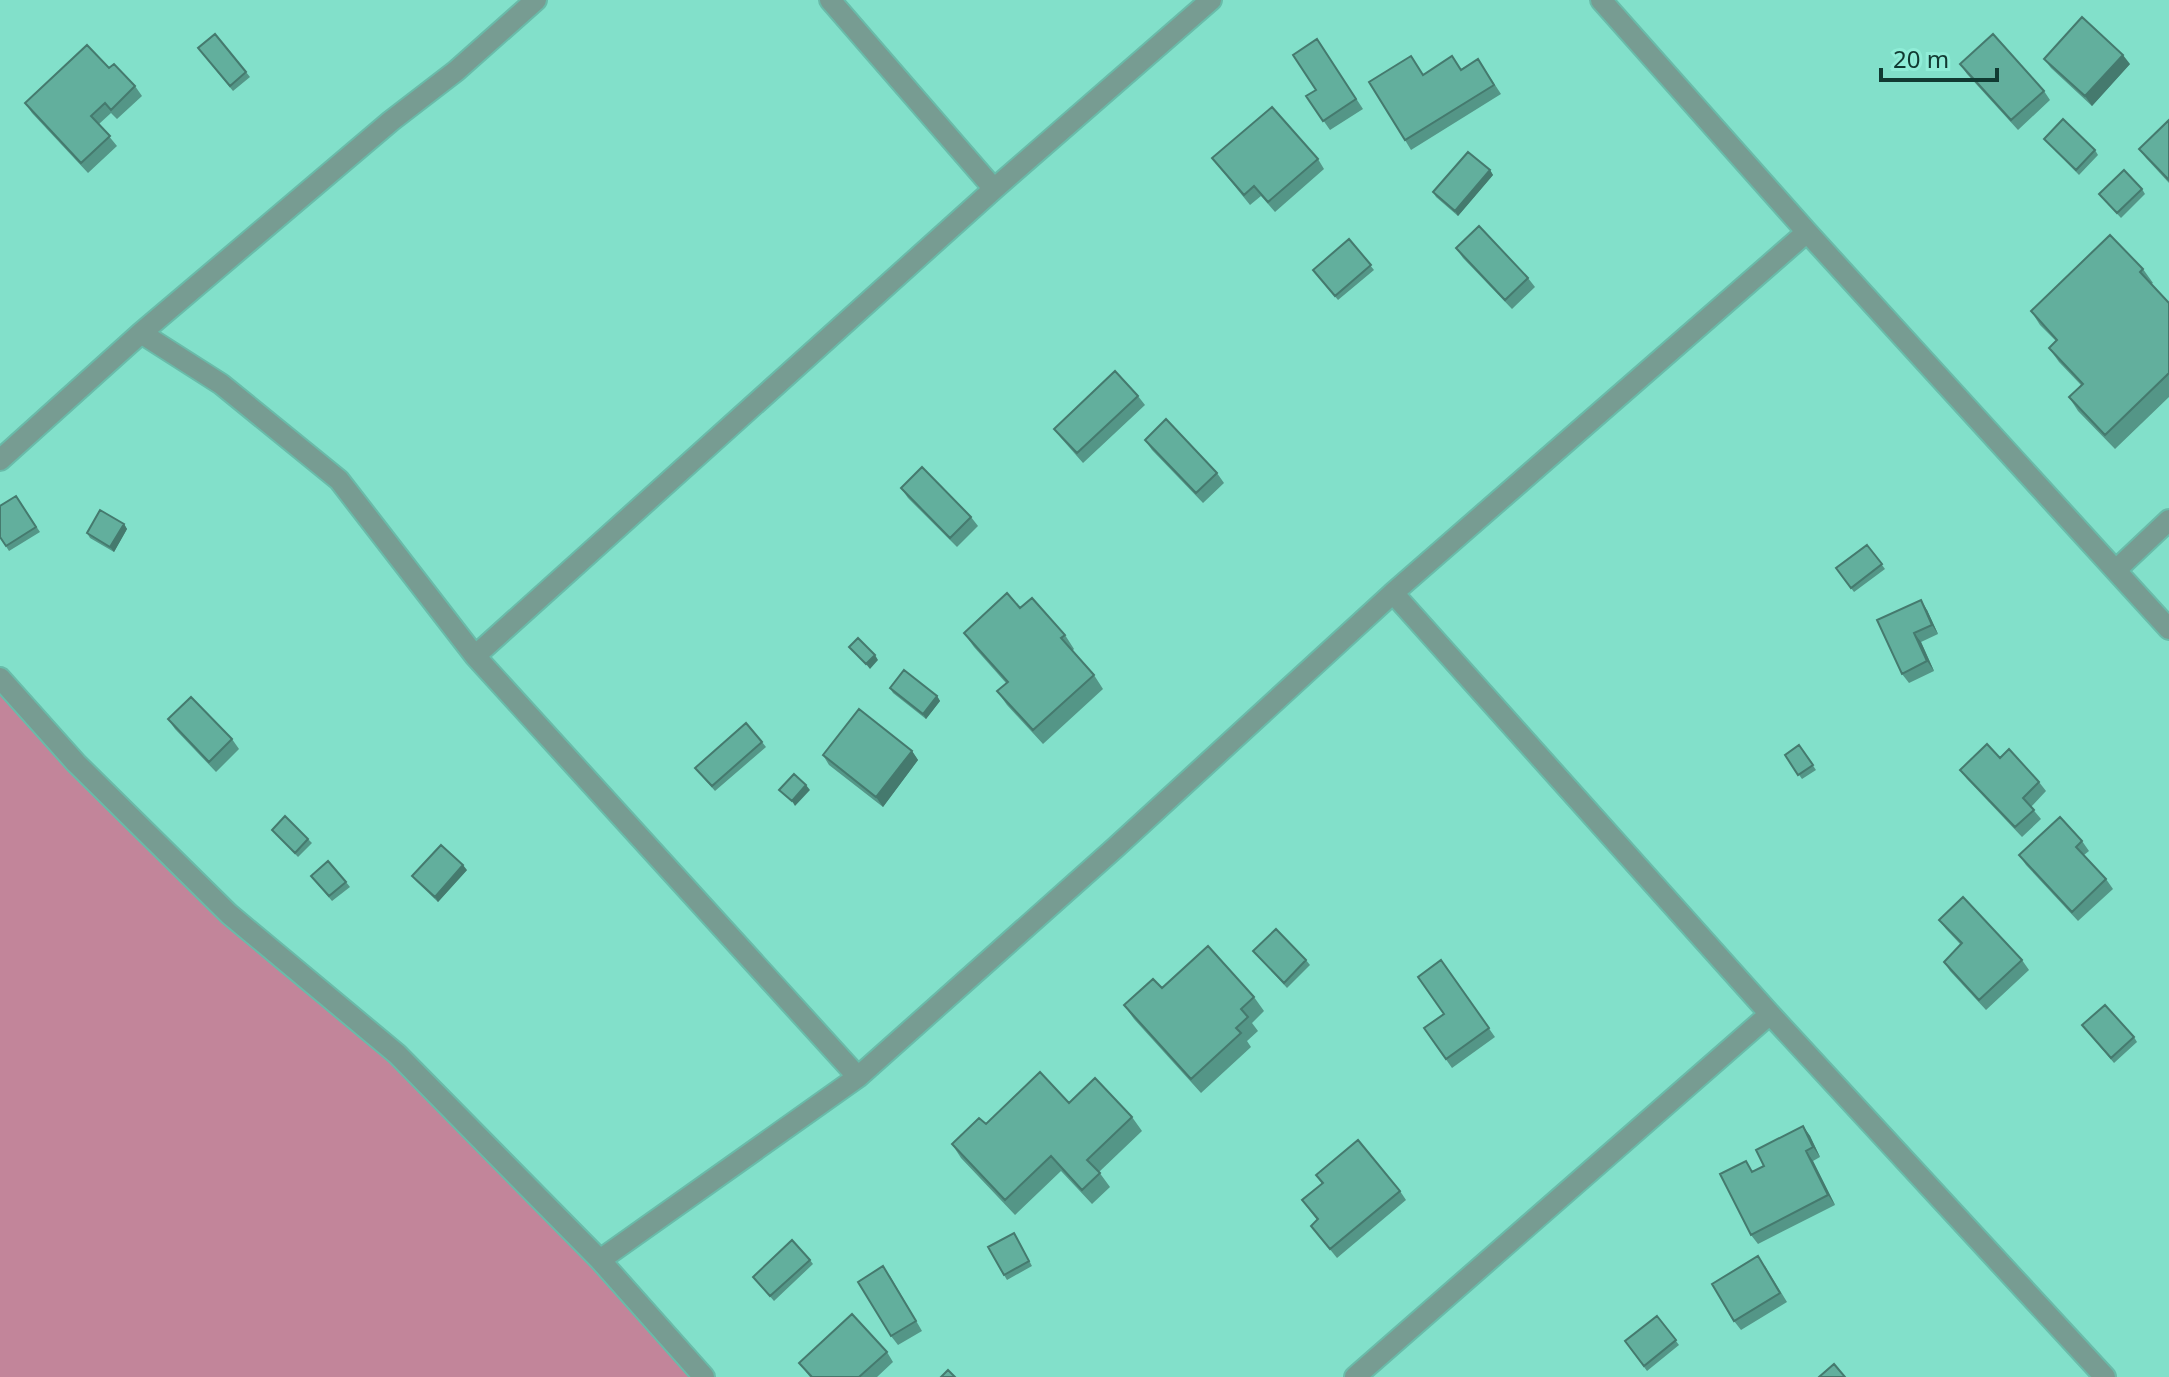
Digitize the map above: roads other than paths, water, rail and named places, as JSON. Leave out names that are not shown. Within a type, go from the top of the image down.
[{"type":"street","points":[[0,460],[141,333],[391,121],[456,71],[536,0]]},
{"type":"street","points":[[830,0],[994,189]]},
{"type":"street","points":[[475,656],[994,189],[1211,0]]},
{"type":"street","points":[[1601,0],[1807,232],[2169,629]]},
{"type":"street","points":[[600,1260],[858,1077],[1115,848],[1393,593],[1807,232]]},
{"type":"street","points":[[141,333],[221,384],[339,480],[475,656],[858,1077]]},
{"type":"street","points":[[2116,570],[2169,520]]},
{"type":"street","points":[[1393,593],[1770,1014],[2105,1377]]},
{"type":"street","points":[[0,678],[76,763],[229,914],[397,1054],[600,1260],[704,1377]]},
{"type":"street","points":[[1355,1377],[1770,1014]]}]
